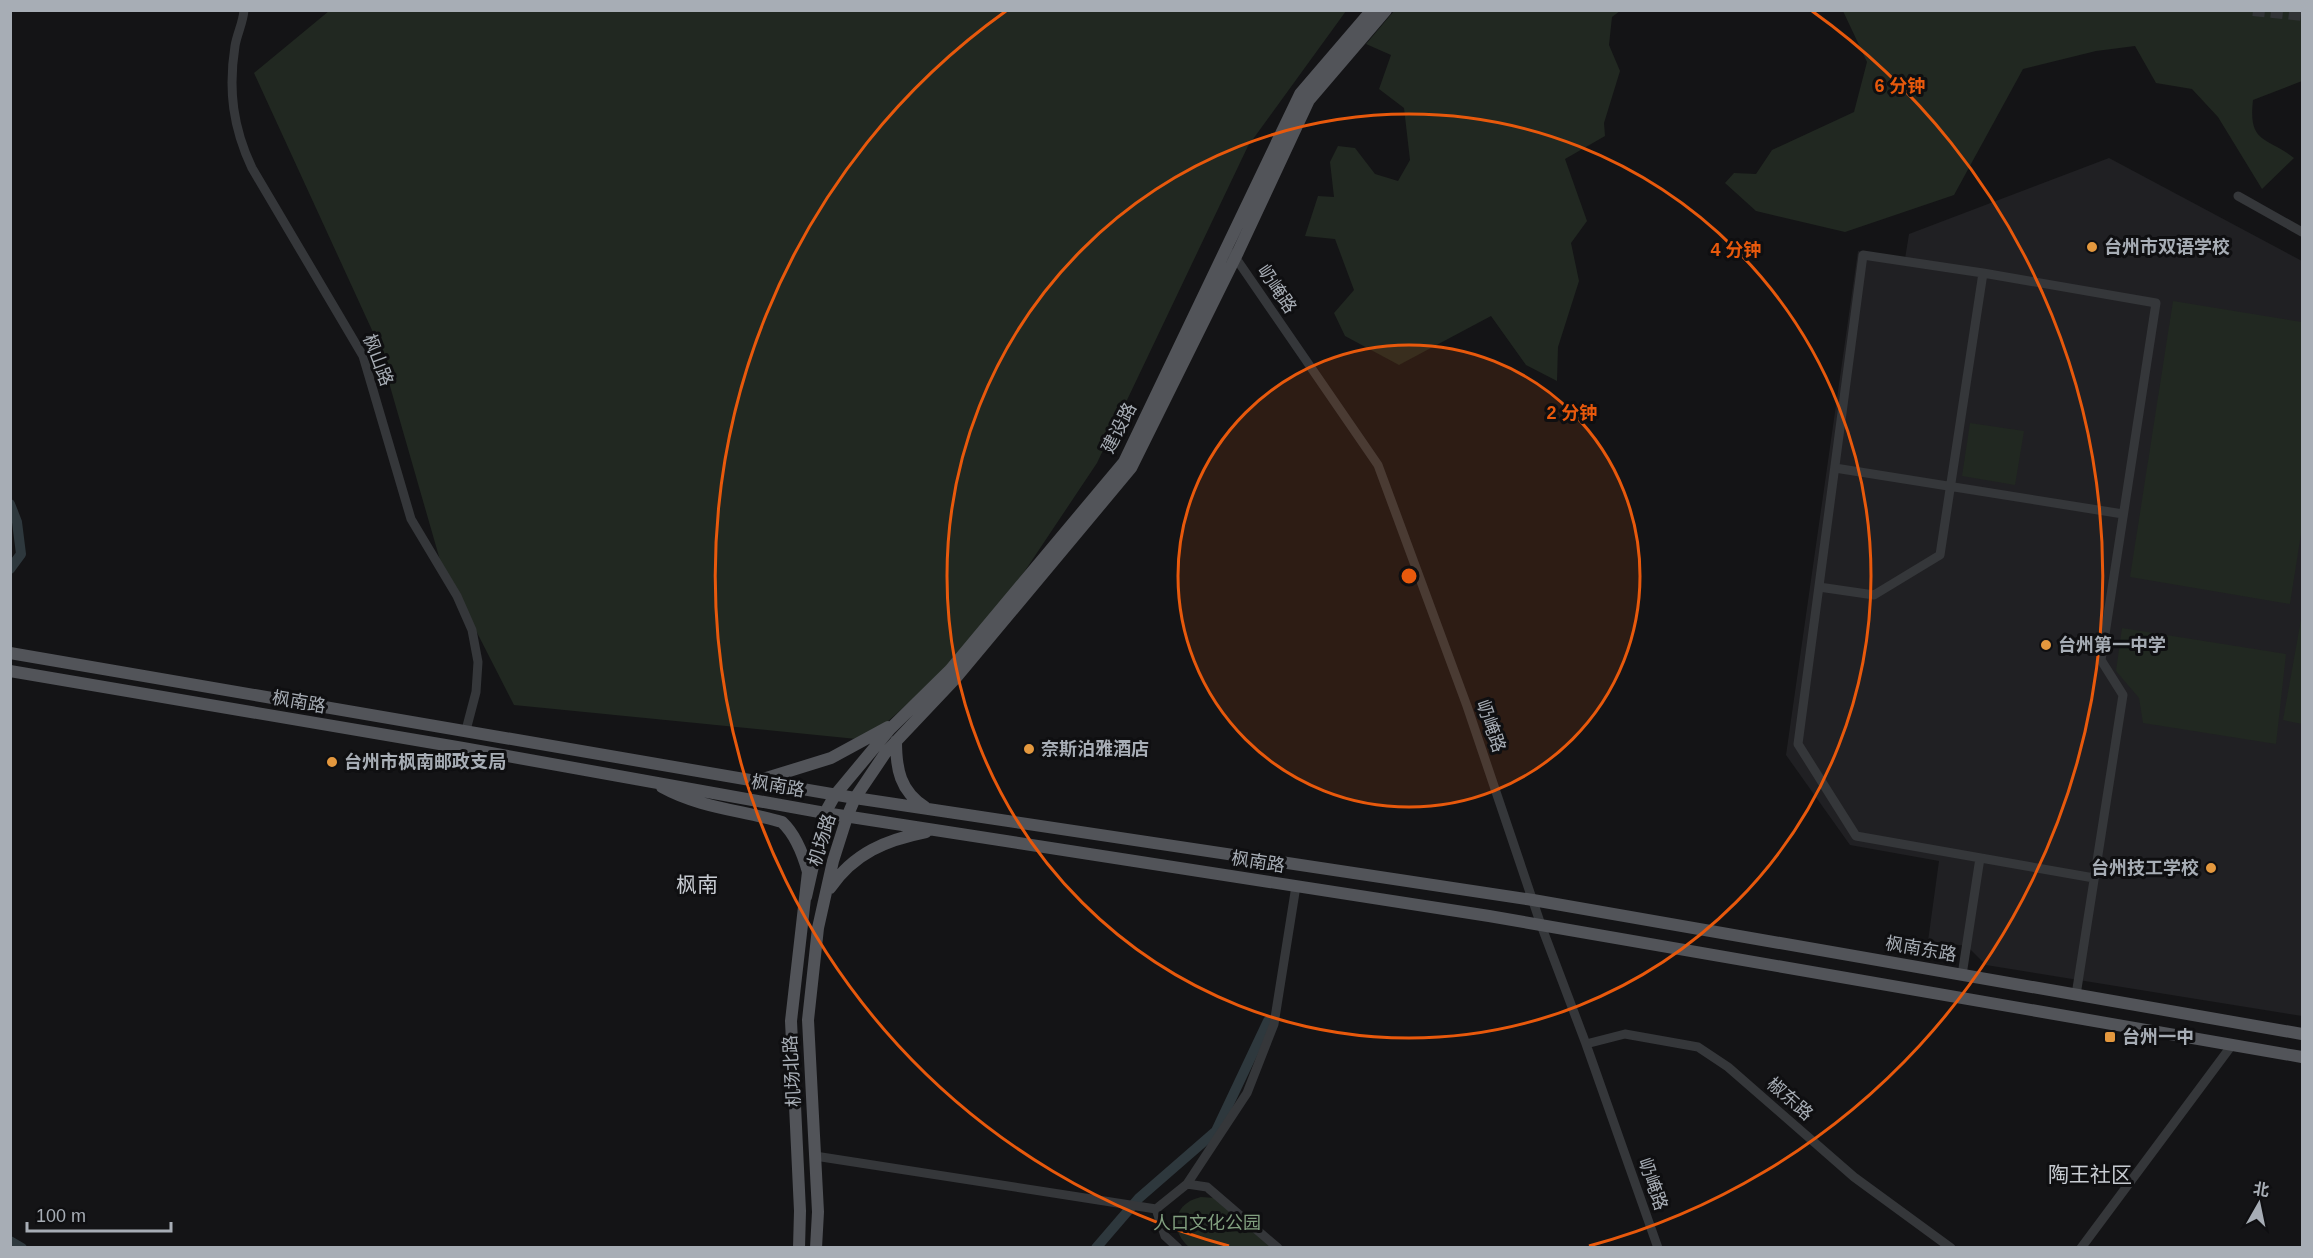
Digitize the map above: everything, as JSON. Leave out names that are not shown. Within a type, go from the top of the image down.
[{"type":"main road","name":"建设路","points":[[855,798],[896,741],[955,680],[1131,468],[1232,252],[1300,94],[1372,10]]},
{"type":"main road","name":"建设路","points":[[825,813],[835,795],[897,723],[950,670],[1124,462],[1309,100],[1386,10]]},
{"type":"main road","name":"枫南路","points":[[10,653],[835,795],[1533,900]]},
{"type":"main road","name":"枫南路","points":[[10,671],[847,817],[1541,925],[2302,1057]]},
{"type":"main road","points":[[754,781],[831,758],[897,723]]},
{"type":"main road","points":[[896,741],[897,771],[901,782],[906,792],[928,809]]},
{"type":"main road","points":[[652,782],[678,796],[705,805],[782,822],[797,842],[805,861],[808,872],[806,897]]},
{"type":"main road","name":"机场路","points":[[826,894],[847,817],[855,798]]},
{"type":"main road","name":"机场路","points":[[806,897],[825,813]]},
{"type":"main road","points":[[826,894],[848,866],[872,848],[893,840],[935,830]]},
{"type":"main road","name":"机场北路","points":[[816,1248],[818,1212],[808,1020],[818,928],[826,894]]},
{"type":"main road","name":"机场北路","points":[[799,1248],[800,1211],[791,1021],[806,897]]},
{"type":"main road","name":"枫南东路","points":[[1533,900],[2302,1034]]},
{"type":"street","name":"枫山路","points":[[244,10],[235,48],[231,91],[233,114],[242,147],[252,168],[363,356],[411,519],[457,596],[471,630],[478,662],[476,692],[466,730]]},
{"type":"street","points":[[2238,196],[2302,232]]},
{"type":"street","name":"屷崦路","points":[[1232,252],[1378,465],[1467,706],[1541,925],[1658,1248]]},
{"type":"street","points":[[2076,995],[2123,695],[2101,660],[2156,303],[1863,255],[1798,744],[1856,836],[2094,878]]},
{"type":"street","points":[[1819,587],[1874,595],[1940,555],[1983,273]]},
{"type":"street","points":[[1835,468],[2123,514]]},
{"type":"street","points":[[1962,975],[1980,858]]},
{"type":"street","points":[[815,1156],[1156,1209],[1187,1184],[1247,1093],[1274,1024],[1296,886]]},
{"type":"street","name":"椒东路","points":[[1586,1044],[1625,1034],[1698,1047],[1728,1066],[1854,1178],[1951,1248]]},
{"type":"street","points":[[2081,1248],[2232,1045]]},
{"type":"street","points":[[1187,1184],[1207,1186],[1278,1248]]},
{"type":"street","points":[[1156,1209],[1165,1236],[1178,1248]]},
{"type":"shaded area","name":"台州第一中学","points":[[2109,158],[2302,261],[2302,1016],[1986,965],[1967,946],[1928,941],[1939,861],[1850,845],[1786,755],[1858,251],[1905,259],[1909,234]]},
{"type":"green space","points":[[329,11],[1346,11],[1248,146],[1097,463],[978,641],[867,740],[514,705],[440,560],[377,341],[254,73]]},
{"type":"green space","points":[[1394,11],[1620,11],[1612,17],[1609,45],[1620,71],[1604,123],[1605,136],[1565,159],[1587,221],[1571,243],[1579,281],[1558,347],[1557,381],[1526,365],[1491,316],[1399,365],[1345,336],[1334,313],[1354,290],[1335,239],[1305,236],[1318,196],[1334,197],[1330,162],[1338,146],[1355,148],[1375,174],[1398,181],[1410,160],[1404,108],[1379,89],[1391,55],[1366,44]]},
{"type":"green space","points":[[1843,11],[2302,11],[2302,81],[2253,100],[2252,114],[2256,132],[2267,142],[2294,158],[2262,189],[2218,117],[2192,89],[2156,83],[2135,46],[2096,51],[2023,69],[1954,195],[1845,232],[1756,211],[1725,183],[1734,173],[1756,174],[1772,150],[1854,112],[1867,62]]},
{"type":"green space","points":[[2173,301],[2302,322],[2302,527],[2290,604],[2130,577]]},
{"type":"green space","points":[[1970,423],[2024,431],[2015,485],[1962,476]]},
{"type":"green space","points":[[2302,614],[2302,724],[2283,720]]},
{"type":"green space","points":[[2122,628],[2286,654],[2276,744],[2143,723],[2139,698],[2116,671]]},
{"type":"green space","name":"人口文化公园","points":[[1201,1197],[1215,1198],[1272,1247],[1189,1247],[1178,1233],[1177,1218],[1184,1205]]},
{"type":"waterway","points":[[10,504],[17,522],[21,554],[10,569]]},
{"type":"waterway","points":[[1096,1248],[1139,1198],[1216,1131],[1268,1021]]},
{"type":"waterway","points":[[10,1241],[22,1248]]},
{"type":"tunnel","points":[[2253,10],[2302,15]]},
{"type":"place","name":"台州市双语学校","points":[[2092,247]]},
{"type":"place","name":"台州第一中学","points":[[2046,645]]},
{"type":"place","name":"奈斯泊雅酒店","points":[[1029,749]]},
{"type":"place","name":"台州市枫南邮政支局","points":[[332,762]]},
{"type":"place","name":"台州技工学校","points":[[2211,868]]},
{"type":"place","name":"台州一中","points":[[2110,1037]]},
{"type":"district","name":"枫南","points":[[697,884]]},
{"type":"district","name":"陶王社区","points":[[2090,1174]]}]
